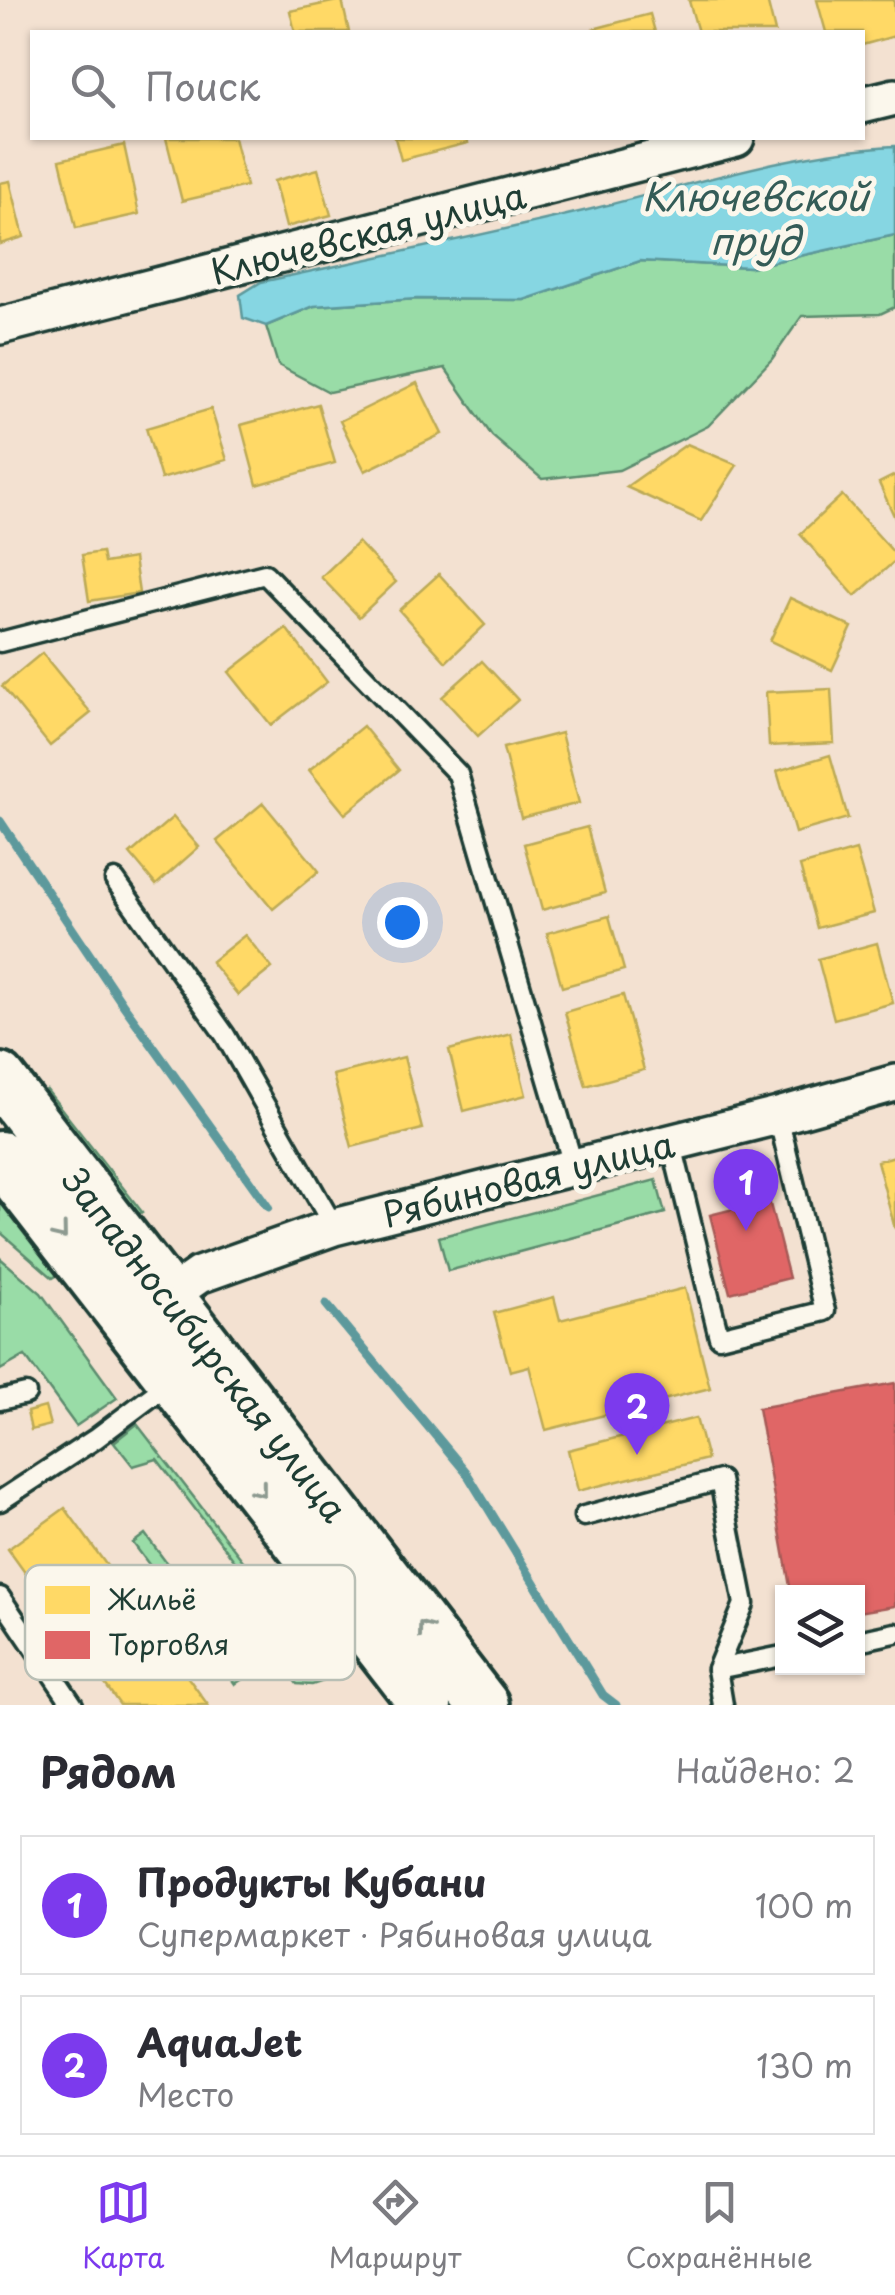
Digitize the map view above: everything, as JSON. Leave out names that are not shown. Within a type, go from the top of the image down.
[{"type":"main road","name":"Западносибирская улица","points":[[0,1079],[483,1705]]},
{"type":"main road","name":"Западносибирская улица","points":[[0,1157],[317,1565]]},
{"type":"main road","name":"Западносибирская улица","points":[[355,1613],[426,1705]]},
{"type":"street","points":[[865,104],[895,97]]},
{"type":"street","name":"Ключевская улица","points":[[0,326],[728,140]]},
{"type":"street","name":"Рябиновая улица","points":[[169,1296],[199,1275],[334,1226],[574,1168],[895,1083]]},
{"type":"lane","points":[[0,642],[265,574],[458,774],[574,1168]]},
{"type":"lane","points":[[115,880],[225,1035],[334,1226]]},
{"type":"lane","points":[[672,1141],[719,1337],[737,1333],[826,1311],[778,1116]]},
{"type":"lane","points":[[0,1501],[95,1440],[174,1380]]},
{"type":"lane","points":[[0,1400],[26,1394]]},
{"type":"lane","points":[[584,1516],[720,1480],[744,1604],[717,1670],[724,1705]]},
{"type":"lane","points":[[0,1596],[25,1633]]},
{"type":"lane","points":[[865,1639],[895,1633]]},
{"type":"lane","points":[[717,1670],[775,1658]]},
{"type":"lane","points":[[56,1680],[73,1705]]},
{"type":"green space","points":[[895,235],[895,307],[880,314],[802,316],[772,359],[708,426],[619,470],[542,479],[492,436],[445,368],[329,392],[278,365],[266,326],[314,306],[417,299],[524,300],[640,261],[750,267]]},
{"type":"green space","points":[[46,1089],[142,1212],[133,1218],[68,1136]]},
{"type":"green space","points":[[656,1180],[665,1213],[448,1271],[439,1237]]},
{"type":"green space","points":[[0,1194],[62,1272],[53,1278],[0,1232]]},
{"type":"green space","points":[[0,1258],[41,1293],[117,1398],[76,1426],[25,1356],[0,1370]]},
{"type":"green space","points":[[137,1424],[246,1565],[238,1565],[157,1459],[133,1466],[114,1442]]},
{"type":"green space","points":[[145,1534],[168,1565],[149,1565],[133,1543]]},
{"type":"green space","points":[[294,1680],[326,1680],[312,1685],[297,1684]]},
{"type":"water","name":"Ключевской пруд","points":[[895,146],[895,235],[750,267],[640,261],[524,300],[417,299],[314,306],[266,326],[243,318],[240,295],[261,282],[554,218],[782,161]]},
{"type":"building: Жильё","points":[[342,0],[349,30],[295,30],[290,11]]},
{"type":"building: Жильё","points":[[767,0],[774,30],[697,30],[689,1]]},
{"type":"building: Жильё","points":[[817,0],[894,0],[895,36],[865,44],[865,30],[825,30]]},
{"type":"building: Жильё","points":[[650,14],[654,30],[593,30]]},
{"type":"building: Жильё","points":[[167,140],[234,140],[246,186],[182,201]]},
{"type":"building: Жильё","points":[[396,140],[468,143],[401,160]]},
{"type":"building: Жильё","points":[[124,145],[139,214],[76,228],[60,160]]},
{"type":"building: Жильё","points":[[318,169],[331,215],[286,227],[274,181]]},
{"type":"building: Жильё","points":[[10,181],[24,237],[0,244],[0,183]]},
{"type":"building: Жильё","points":[[417,383],[442,434],[365,471],[340,421]]},
{"type":"building: Жильё","points":[[318,404],[335,463],[257,485],[241,425]]},
{"type":"building: Жильё","points":[[211,409],[227,460],[161,479],[146,428]]},
{"type":"building: Жильё","points":[[687,444],[737,465],[701,521],[626,487]]},
{"type":"building: Жильё","points":[[895,475],[895,518],[879,483]]},
{"type":"building: Жильё","points":[[842,495],[895,554],[895,561],[855,596],[800,534]]},
{"type":"building: Жильё","points":[[358,542],[396,582],[359,617],[321,577]]},
{"type":"building: Жильё","points":[[102,552],[104,563],[134,558],[139,593],[89,601],[82,555]]},
{"type":"building: Жильё","points":[[439,574],[485,625],[446,662],[399,610]]},
{"type":"building: Жильё","points":[[790,598],[852,627],[832,670],[770,641]]},
{"type":"building: Жильё","points":[[286,628],[327,682],[271,725],[229,672]]},
{"type":"building: Жильё","points":[[42,653],[91,713],[50,746],[2,686]]},
{"type":"building: Жильё","points":[[482,661],[518,700],[478,736],[442,697]]},
{"type":"building: Жильё","points":[[831,689],[834,743],[769,746],[766,692]]},
{"type":"building: Жильё","points":[[363,726],[399,770],[345,814],[309,770]]},
{"type":"building: Жильё","points":[[561,733],[579,803],[521,818],[503,748]]},
{"type":"building: Жильё","points":[[830,755],[848,818],[795,833],[777,771]]},
{"type":"building: Жильё","points":[[263,803],[319,871],[273,909],[217,841]]},
{"type":"building: Жильё","points":[[173,817],[199,847],[156,885],[130,854]]},
{"type":"building: Жильё","points":[[587,827],[605,893],[542,910],[524,844]]},
{"type":"building: Жильё","points":[[856,850],[874,913],[817,928],[800,866]]},
{"type":"building: Жильё","points":[[609,916],[624,970],[562,987],[547,933]]},
{"type":"building: Жильё","points":[[245,935],[272,968],[238,995],[211,962]]},
{"type":"building: Жильё","points":[[877,943],[893,1003],[834,1019],[818,959]]},
{"type":"building: Жильё","points":[[623,995],[644,1070],[586,1086],[565,1012]]},
{"type":"building: Жильё","points":[[511,1034],[526,1095],[464,1111],[449,1050]]},
{"type":"building: Жильё","points":[[404,1057],[422,1129],[352,1147],[333,1075]]},
{"type":"building: Жильё","points":[[895,1156],[895,1229],[877,1161]]},
{"type":"building: Жильё","points":[[685,1288],[710,1388],[546,1430],[529,1366],[510,1371],[494,1313],[554,1297],[560,1320]]},
{"type":"building: Жильё","points":[[45,1407],[50,1425],[31,1430],[27,1412]]},
{"type":"building: Жильё","points":[[696,1418],[707,1459],[578,1491],[568,1450]]},
{"type":"building: Жильё","points":[[65,1508],[106,1565],[25,1565],[25,1573],[8,1549]]},
{"type":"building: Жильё","points":[[102,1680],[190,1680],[208,1705],[120,1705]]},
{"type":"building: Торговля","points":[[769,1200],[789,1278],[730,1293],[710,1215]]},
{"type":"building: Торговля","points":[[895,1383],[895,1606],[865,1611],[865,1585],[790,1585],[758,1408]]},
{"type":"waterway","points":[[0,821],[122,1003],[268,1207]]},
{"type":"waterway","points":[[326,1304],[466,1472],[603,1695],[616,1705]]},
{"type":"place","name":"Продукты Кубани","points":[[746,1231]]},
{"type":"place","name":"AquaJet","points":[[637,1455]]}]
